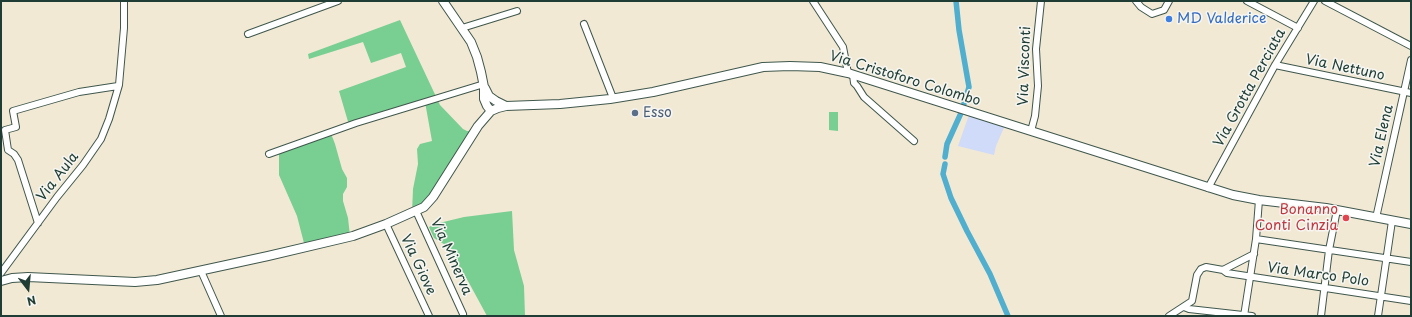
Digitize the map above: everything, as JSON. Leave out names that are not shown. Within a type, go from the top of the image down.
[{"type":"main road","points":[[1,282],[12,278],[28,277],[135,282],[157,280],[268,256],[350,236],[386,224],[424,207],[433,197],[478,126],[491,111],[487,106],[487,98],[477,58],[471,42],[443,1]]},
{"type":"main road","name":"Via Cristoforo Colombo","points":[[491,111],[506,106],[560,104],[653,92],[763,67],[820,67],[851,74],[1233,195],[1259,200],[1337,210],[1410,226]]},
{"type":"main road","points":[[487,98],[506,106]]},
{"type":"main road","points":[[478,126],[487,98]]},
{"type":"street","name":"Via Aula","points":[[1,273],[101,139],[109,119],[118,86],[124,28],[124,1]]},
{"type":"street","points":[[248,34],[338,1]]},
{"type":"street","points":[[813,1],[843,47],[854,83],[864,97],[914,140]]},
{"type":"street","name":"Via Visconti","points":[[1032,131],[1038,86],[1036,48],[1041,1]]},
{"type":"street","points":[[1136,1],[1141,7],[1152,14],[1164,10],[1169,1]]},
{"type":"street","points":[[1247,1],[1298,28]]},
{"type":"street","name":"Via Grotta Perciata","points":[[1208,188],[1275,65],[1314,1]]},
{"type":"street","points":[[1325,1],[1411,46]]},
{"type":"street","points":[[462,28],[517,11]]},
{"type":"street","points":[[584,24],[614,98]]},
{"type":"street","name":"Via Elena","points":[[1376,218],[1411,60]]},
{"type":"street","name":"Via Nettuno","points":[[1275,65],[1411,94]]},
{"type":"street","points":[[38,223],[18,160],[14,154],[8,150],[5,130],[16,127],[13,111],[79,92],[118,86]]},
{"type":"street","points":[[269,154],[336,129],[484,86]]},
{"type":"street","points":[[1,152],[8,150]]},
{"type":"street","points":[[1244,315],[1256,239],[1259,200]]},
{"type":"street","points":[[1321,316],[1329,250],[1337,210]]},
{"type":"street","name":"Via Minerva","points":[[416,211],[463,314]]},
{"type":"street","points":[[1378,316],[1392,221]]},
{"type":"street","name":"Via Giove","points":[[386,224],[429,316]]},
{"type":"street","points":[[1256,239],[1411,262]]},
{"type":"street","points":[[1223,270],[1254,254]]},
{"type":"street","name":"Via Marco Polo","points":[[1184,307],[1192,301],[1197,275],[1201,268],[1206,267],[1223,270],[1227,273],[1251,277],[1411,301]]},
{"type":"street","points":[[201,271],[221,316]]},
{"type":"street","points":[[1169,316],[1184,307],[1252,316]]},
{"type":"shaded area","points":[[970,112],[1006,123],[996,146],[994,155],[958,146]]},
{"type":"green space","points":[[400,20],[440,105],[463,129],[471,131],[433,197],[412,213],[413,189],[418,164],[417,149],[420,144],[432,141],[425,102],[349,125],[339,91],[406,67],[401,53],[371,63],[363,42],[309,59],[308,54]]},
{"type":"green space","points":[[829,112],[838,112],[838,131],[829,130]]},
{"type":"green space","points":[[330,131],[342,169],[347,178],[347,187],[343,194],[343,201],[348,218],[350,236],[305,247],[297,216],[279,175],[279,151]]},
{"type":"green space","points":[[512,211],[514,250],[524,286],[525,316],[487,316],[447,246],[434,238],[429,227],[435,224],[464,217]]},
{"type":"waterway","points":[[956,1],[959,30],[969,87],[963,107]]},
{"type":"waterway","points":[[945,157],[947,144],[961,113]]},
{"type":"waterway","points":[[945,164],[943,174],[951,198],[990,274],[1008,316]]},
{"type":"place","name":"MD Valderice","points":[[1169,19]]},
{"type":"place","name":"Esso","points":[[635,113]]},
{"type":"place","name":"Bonanno Conti Cinzia","points":[[1346,218]]}]
